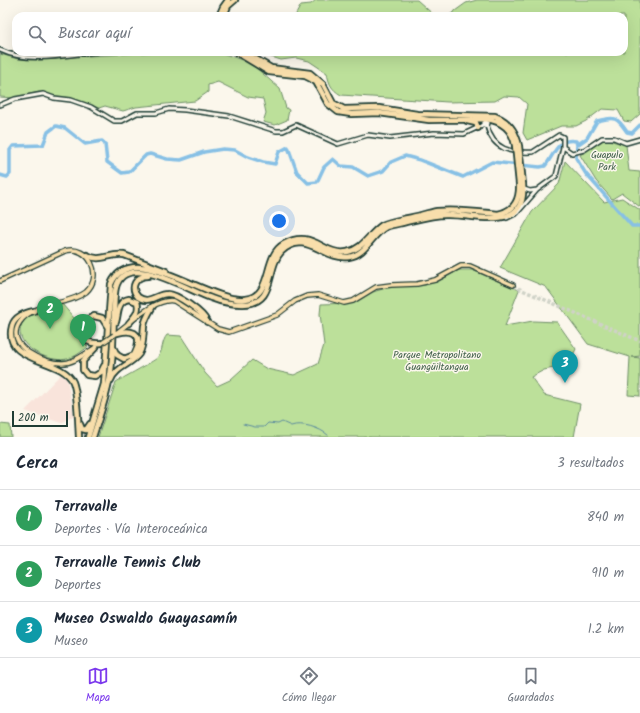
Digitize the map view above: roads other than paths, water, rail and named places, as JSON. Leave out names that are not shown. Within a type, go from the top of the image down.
[{"type":"highway","points":[[221,12],[228,0]]},
{"type":"highway","points":[[226,12],[228,6],[235,0]]},
{"type":"highway","points":[[243,56],[269,72],[311,78],[316,82],[328,104],[338,112],[351,114],[379,113],[429,120],[495,120],[509,129],[517,145]]},
{"type":"highway","points":[[108,387],[116,289],[120,280],[129,273],[134,272],[160,277],[221,301],[244,304],[252,303],[263,295],[268,289],[274,264],[278,256],[283,250],[295,244],[312,245],[331,256],[348,257],[363,251],[386,227],[445,215],[502,218],[514,212],[520,205],[522,185],[515,132],[504,120],[495,116],[417,114],[380,108],[344,109],[333,103],[318,79],[310,73],[271,68],[251,56]]},
{"type":"highway","points":[[457,119],[486,125],[495,120]]},
{"type":"highway","points":[[467,121],[476,123],[478,128]]},
{"type":"highway","points":[[88,437],[103,389],[111,284],[119,272],[126,268],[136,266],[174,276],[217,296],[231,299],[251,298],[256,296],[263,287],[271,258],[284,244],[296,240],[309,239],[331,251],[344,252],[354,250],[360,246],[376,229],[390,222],[438,211],[498,214],[505,212],[516,204],[522,185]]},
{"type":"highway","points":[[87,255],[96,259],[117,254],[124,255],[169,272],[174,276]]},
{"type":"highway","points":[[160,277],[145,276],[137,279],[134,287],[138,297],[149,300],[165,294],[172,294],[204,315],[207,322]]},
{"type":"highway","points":[[114,327],[120,304],[124,300],[129,299],[136,302],[138,309],[136,316],[129,323]]},
{"type":"highway","points":[[93,437],[108,387],[114,373],[139,354],[143,343],[145,321],[153,306]]},
{"type":"highway","points":[[34,311],[22,315],[13,324],[12,334],[16,346],[24,354],[62,370],[77,388],[80,426],[82,429],[88,428],[94,416]]},
{"type":"highway","points":[[102,343],[91,343],[85,341],[82,337],[82,327],[90,318],[97,316],[104,320],[108,329]]},
{"type":"highway","points":[[112,343],[117,355],[122,358],[127,358],[134,355],[138,345],[136,336],[133,332],[114,334]]},
{"type":"highway","points":[[96,347],[82,363],[82,368],[85,374],[93,377],[99,374],[106,356]]},
{"type":"highway","points":[[72,382],[79,437]]},
{"type":"main road","points":[[0,281],[69,250],[77,250],[87,255],[92,263],[94,273],[91,285],[87,290],[77,296],[34,311],[22,320],[17,333],[20,345],[29,353],[62,364],[73,361],[96,347],[153,306],[163,301],[174,301],[224,332],[235,331],[277,315],[296,300],[307,296],[318,295],[344,303],[353,301],[376,287],[422,284],[435,280],[451,271],[467,267],[513,285]]},
{"type":"street","points":[[0,50],[12,54]]},
{"type":"street","points":[[17,56],[66,56]]},
{"type":"street","points":[[0,105],[15,99],[43,94],[54,98],[71,100],[91,107],[98,110],[108,119],[118,121],[137,113],[156,113],[170,109],[185,110],[229,116],[276,131],[283,131],[296,125],[338,144],[368,135],[390,138],[434,133],[461,135],[486,125],[492,141],[507,150],[533,152],[552,139],[560,135],[563,137],[563,146],[556,176],[537,190],[517,213],[511,217],[502,218]]},
{"type":"street","points":[[563,146],[572,153],[579,152],[602,138],[614,138],[626,143],[640,139]]},
{"type":"street","points":[[522,185],[528,191],[537,190]]},
{"type":"waterway","points":[[0,175],[7,177],[10,174],[10,150],[13,146],[43,145],[48,132],[56,126],[65,128],[85,144],[102,141],[105,144],[107,162],[122,173],[129,172],[146,155],[150,154],[167,159],[181,160],[204,152],[223,149],[235,150],[248,157],[275,164],[279,152],[288,147],[297,172],[308,183],[317,182],[324,167],[333,159],[341,166],[353,167],[368,176],[383,171],[391,162],[405,156],[420,160],[463,177],[492,162],[540,167],[545,166],[561,144],[570,140],[576,141],[577,145],[587,138],[597,121],[608,118],[615,119],[621,123],[627,132],[632,133],[640,125]]},
{"type":"waterway","points":[[577,145],[576,158],[586,174],[632,226],[640,226]]},
{"type":"waterway","points":[[243,424],[255,427],[264,427],[268,423],[278,424],[282,422],[291,426],[311,426],[328,435]]},
{"type":"tunnel","points":[[513,286],[640,341]]},
{"type":"place","name":"Terravalle Tennis Club","points":[[50,329]]},
{"type":"place","name":"Terravalle","points":[[83,347]]},
{"type":"place","name":"Museo Oswaldo Guayasamín","points":[[565,383]]},
{"type":"park label","name":"Guapulo Park","points":[[607,160]]},
{"type":"park label","name":"Parque Metropolitano Guangüiltangua","points":[[437,360]]}]
